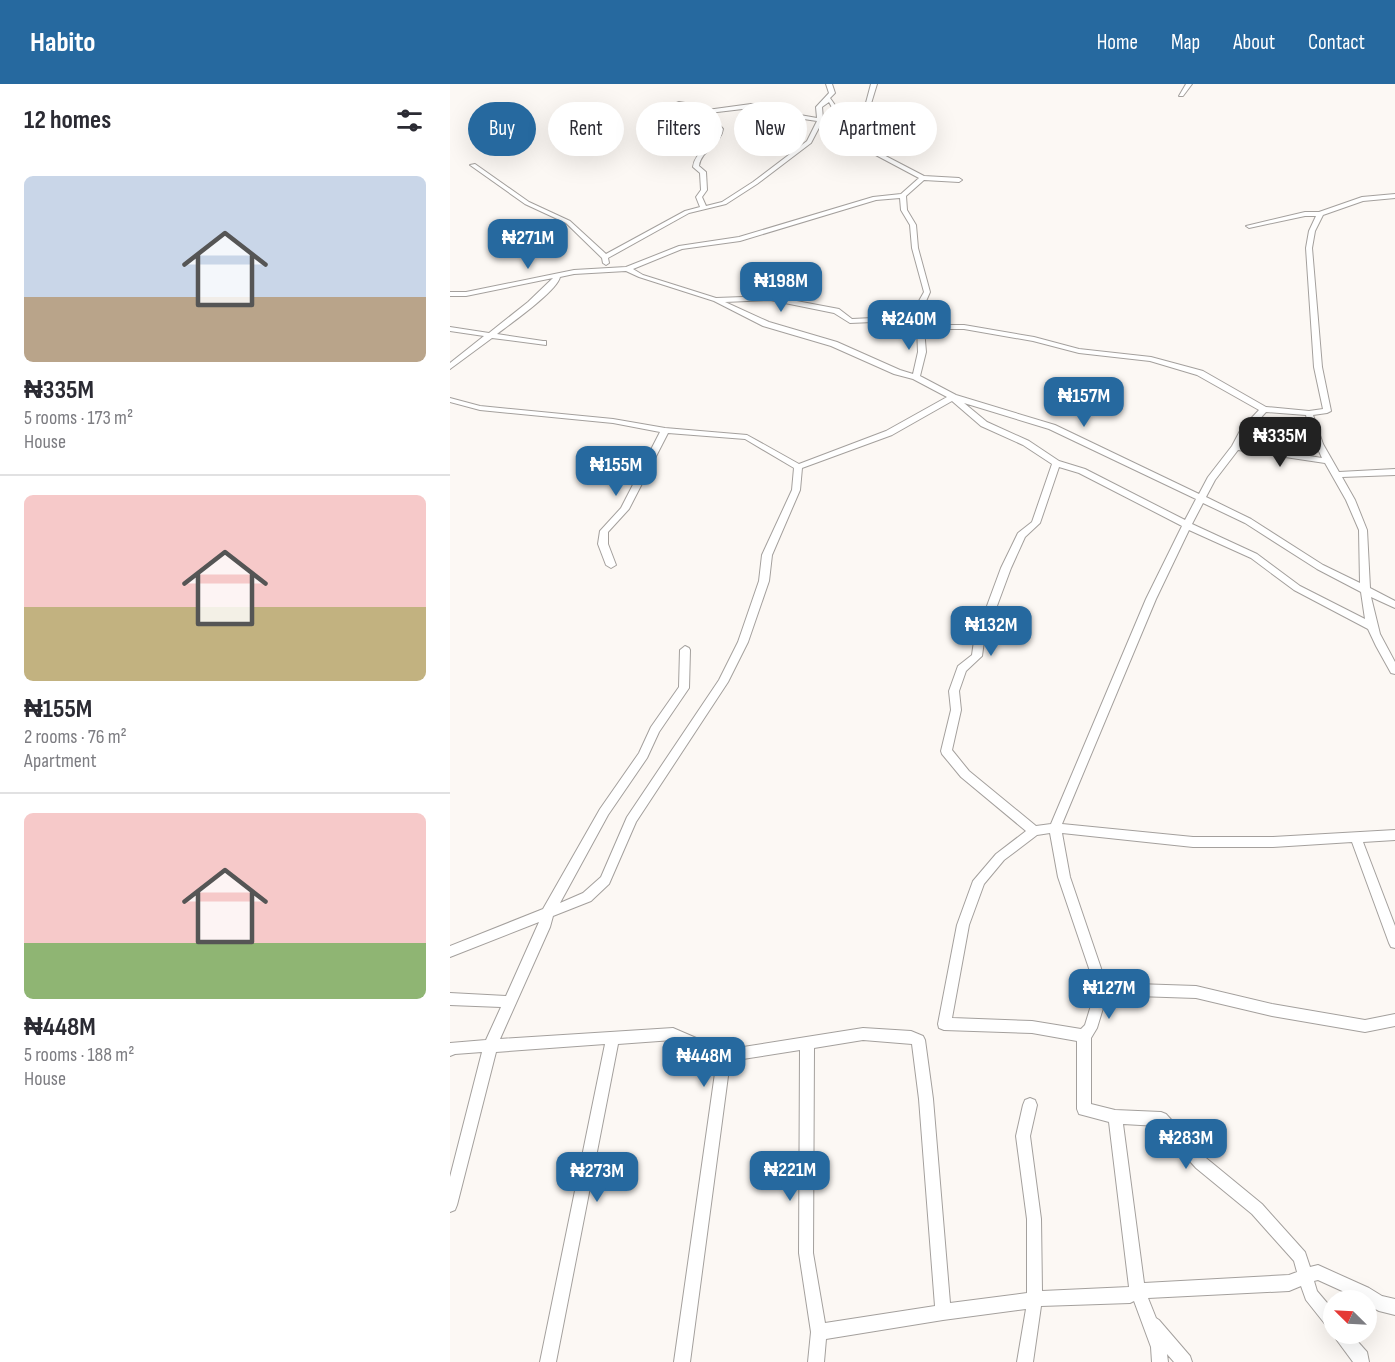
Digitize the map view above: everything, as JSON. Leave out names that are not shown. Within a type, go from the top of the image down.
[{"type":"street","points":[[824,102],[832,93],[829,84]]},
{"type":"street","points":[[868,102],[874,84]]},
{"type":"street","points":[[1180,95],[1189,84]]},
{"type":"street","points":[[824,102],[830,100],[831,102]]},
{"type":"street","points":[[722,110],[763,106],[819,121]]},
{"type":"street","points":[[605,257],[660,226],[703,207],[724,203],[755,183],[809,142],[819,123]]},
{"type":"street","points":[[700,156],[696,167],[703,172],[704,190],[699,197],[703,207]]},
{"type":"street","points":[[882,156],[923,178],[959,180]]},
{"type":"street","points":[[473,165],[527,203],[568,222],[605,257],[608,269]]},
{"type":"street","points":[[450,294],[466,294],[608,269],[627,269],[681,247],[740,239],[875,198],[903,196],[923,178]]},
{"type":"street","points":[[903,196],[904,210],[913,225],[915,248],[927,292],[919,308],[922,352],[916,376]]},
{"type":"street","points":[[1249,226],[1305,214],[1320,214],[1362,199],[1395,196]]},
{"type":"street","points":[[716,300],[770,298],[836,311],[850,321],[873,320],[922,327],[964,327],[1034,339],[1079,351],[1151,359],[1200,373],[1264,409],[1309,414],[1327,411],[1318,367],[1309,248],[1312,231],[1320,214]]},
{"type":"street","points":[[627,269],[641,276],[716,300],[766,324],[834,344],[897,372],[916,376],[953,397],[984,424],[1026,443],[1056,463],[1083,471],[1187,525],[1254,556],[1297,588],[1371,626]]},
{"type":"street","points":[[450,367],[490,334],[530,306],[556,281],[557,277]]},
{"type":"street","points":[[450,329],[543,343]]},
{"type":"street","points":[[798,466],[888,434],[953,397],[1052,427],[1248,521],[1320,567],[1395,605]]},
{"type":"street","points":[[450,400],[480,408],[613,421],[665,430],[747,436],[798,466]]},
{"type":"street","points":[[1264,409],[1244,431],[1236,447],[1211,479],[1200,498],[1151,599],[1055,828],[1064,877],[1102,989],[1090,1028],[1084,1036],[1084,1109],[1115,1117],[1161,1119],[1201,1163],[1257,1209],[1300,1257],[1311,1295],[1323,1310]]},
{"type":"street","points":[[1309,414],[1311,426],[1326,461],[1338,475],[1363,530],[1365,589],[1371,626],[1395,670]]},
{"type":"street","points":[[610,565],[603,544],[604,531],[625,509],[665,430]]},
{"type":"street","points":[[1236,447],[1326,461]]},
{"type":"street","points":[[1034,831],[965,774],[946,751],[956,710],[954,691],[962,669],[976,656],[1006,568],[1021,535],[1036,523],[1056,463]]},
{"type":"street","points":[[450,952],[588,897],[605,880],[631,820],[723,682],[743,642],[764,581],[767,555],[796,490],[798,466]]},
{"type":"street","points":[[1338,475],[1395,472]]},
{"type":"street","points":[[450,1205],[490,1046],[508,1002],[548,914],[604,812],[643,755],[655,730],[684,688],[685,650]]},
{"type":"street","points":[[1084,1036],[1072,1032],[1032,1027],[944,1024],[963,925],[979,881],[1000,856],[1034,831],[1055,828],[1193,842],[1273,842],[1395,835]]},
{"type":"street","points":[[1356,837],[1395,943]]},
{"type":"street","points":[[1102,989],[1196,992],[1272,1010],[1365,1026],[1395,1020]]},
{"type":"street","points":[[450,999],[508,1002]]},
{"type":"street","points":[[450,1050],[673,1034],[724,1056],[863,1034],[911,1037],[918,1040],[926,1099],[943,1312]]},
{"type":"street","points":[[548,1362],[613,1037]]},
{"type":"street","points":[[807,1043],[806,1253],[819,1332],[816,1362]]},
{"type":"street","points":[[682,1362],[724,1056]]},
{"type":"street","points":[[1025,1362],[1035,1299],[1035,1219],[1023,1136],[1030,1105]]},
{"type":"street","points":[[1115,1117],[1138,1291],[1159,1347],[1160,1362]]},
{"type":"street","points":[[819,1332],[1035,1299],[1130,1295],[1138,1291],[1289,1283],[1318,1272],[1364,1293],[1379,1303],[1395,1307]]},
{"type":"street","points":[[1148,1317],[1184,1362]]},
{"type":"street","points":[[1349,1344],[1361,1358],[1361,1362]]}]
